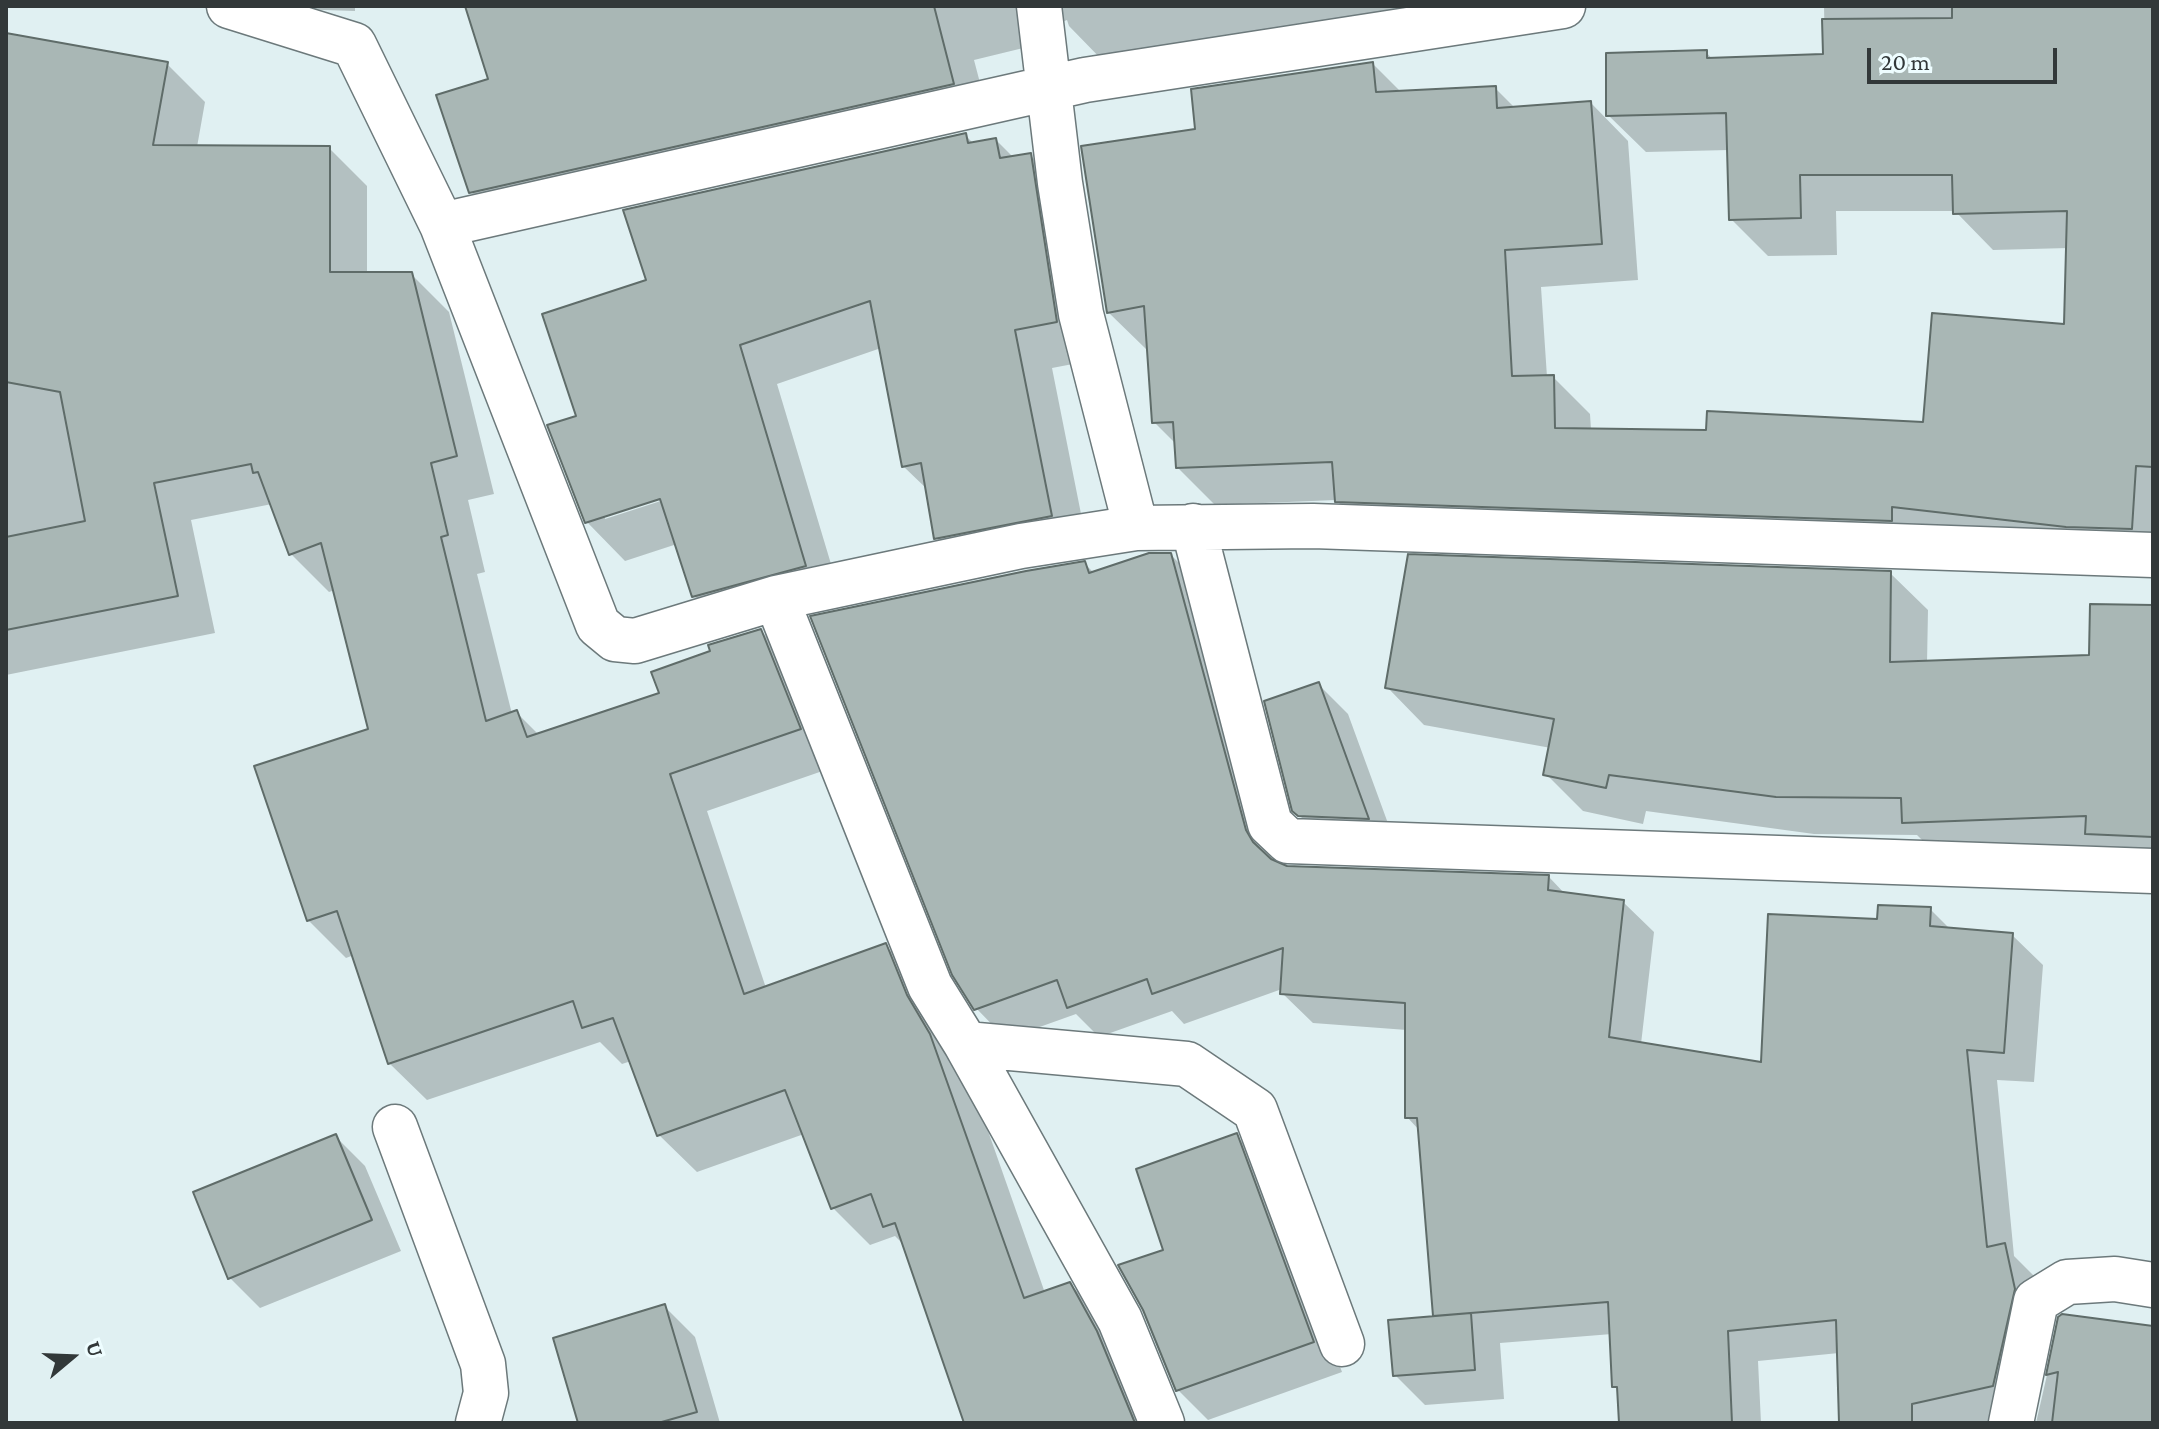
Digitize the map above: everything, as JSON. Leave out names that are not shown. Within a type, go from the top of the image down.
[{"type":"street","points":[[229,6],[355,26],[442,225],[598,625],[615,639],[635,641],[776,598],[1021,546],[1136,528],[1328,526],[2153,555]]},
{"type":"street","points":[[1039,6],[1060,183],[1081,314],[1136,528]]},
{"type":"street","points":[[442,225],[1049,88],[1563,6]]},
{"type":"street","points":[[1193,526],[1270,824],[1288,841],[2153,871]]},
{"type":"street","points":[[776,598],[930,986],[1106,1292],[1162,1423]]},
{"type":"street","points":[[966,1044],[1187,1064],[1255,1110],[1342,1344]]},
{"type":"street","points":[[395,1127],[483,1364],[486,1393],[478,1423]]},
{"type":"street","points":[[2011,1423],[2036,1301],[2067,1282],[2115,1279],[2153,1285]]},
{"type":"building","points":[[465,6],[934,6],[954,84],[469,193],[436,95],[488,79]]},
{"type":"building","points":[[1952,6],[2153,6],[2153,467],[2136,466],[2132,529],[2066,527],[1892,507],[1892,521],[1335,502],[1332,462],[1176,468],[1173,422],[1152,423],[1144,306],[1107,313],[1081,146],[1195,129],[1191,89],[1373,62],[1376,92],[1496,86],[1497,108],[1591,101],[1602,244],[1505,250],[1512,376],[1554,375],[1555,428],[1706,430],[1707,411],[1923,422],[1932,313],[2064,324],[2067,211],[1953,214],[1952,175],[1800,175],[1801,218],[1729,220],[1726,113],[1606,116],[1606,53],[1707,50],[1707,58],[1823,54],[1822,19],[1952,18]]},
{"type":"building","points":[[6,33],[168,62],[153,145],[330,146],[330,272],[412,272],[457,456],[431,463],[448,535],[441,537],[486,721],[517,710],[527,737],[659,693],[651,672],[710,651],[708,645],[761,629],[801,729],[670,774],[744,994],[886,943],[907,995],[930,1034],[1024,1298],[1070,1282],[1097,1331],[1135,1423],[964,1423],[895,1223],[883,1227],[871,1194],[831,1209],[785,1090],[657,1136],[613,1018],[582,1028],[573,1001],[388,1064],[337,911],[307,921],[254,766],[368,729],[321,543],[289,555],[258,472],[253,473],[251,464],[154,483],[178,596],[6,630],[6,537],[85,521],[60,392],[6,382]]},
{"type":"building","points":[[966,133],[968,143],[996,138],[1000,158],[1031,153],[1057,322],[1015,330],[1052,516],[934,539],[921,463],[902,467],[870,301],[740,345],[806,566],[692,597],[660,499],[585,523],[547,425],[576,416],[542,314],[646,280],[623,210]]},
{"type":"building","points":[[1149,553],[1171,553],[1246,830],[1253,842],[1271,859],[1287,866],[1549,875],[1548,890],[1624,900],[1609,1037],[1761,1062],[1768,914],[1877,919],[1878,905],[1931,907],[1930,926],[2013,933],[2004,1053],[1967,1050],[1987,1247],[2005,1243],[2015,1289],[1993,1386],[1912,1404],[1912,1423],[1839,1423],[1836,1320],[1728,1331],[1732,1423],[1619,1423],[1617,1387],[1612,1387],[1608,1302],[1433,1316],[1417,1118],[1405,1118],[1405,1003],[1280,994],[1283,948],[1152,994],[1147,979],[1067,1008],[1057,980],[974,1010],[952,975],[810,616],[1085,561],[1089,573]]},
{"type":"building","points":[[1408,554],[1891,571],[1890,662],[2089,655],[2090,604],[2153,605],[2153,837],[2085,834],[2086,816],[1902,823],[1901,798],[1776,797],[1609,775],[1606,788],[1543,775],[1554,719],[1385,688]]},
{"type":"building","points":[[1319,682],[1369,819],[1298,816],[1292,811],[1264,701]]},
{"type":"building","points":[[1237,1133],[1314,1342],[1176,1391],[1143,1310],[1118,1265],[1163,1250],[1136,1169]]},
{"type":"building","points":[[336,1134],[372,1220],[228,1279],[193,1192]]},
{"type":"building","points":[[665,1304],[697,1412],[658,1423],[578,1423],[553,1338]]},
{"type":"building","points":[[1471,1313],[1475,1370],[1393,1376],[1388,1320]]},
{"type":"building","points":[[2062,1314],[2153,1326],[2153,1423],[2052,1423],[2058,1372],[2046,1375],[2058,1317]]}]
